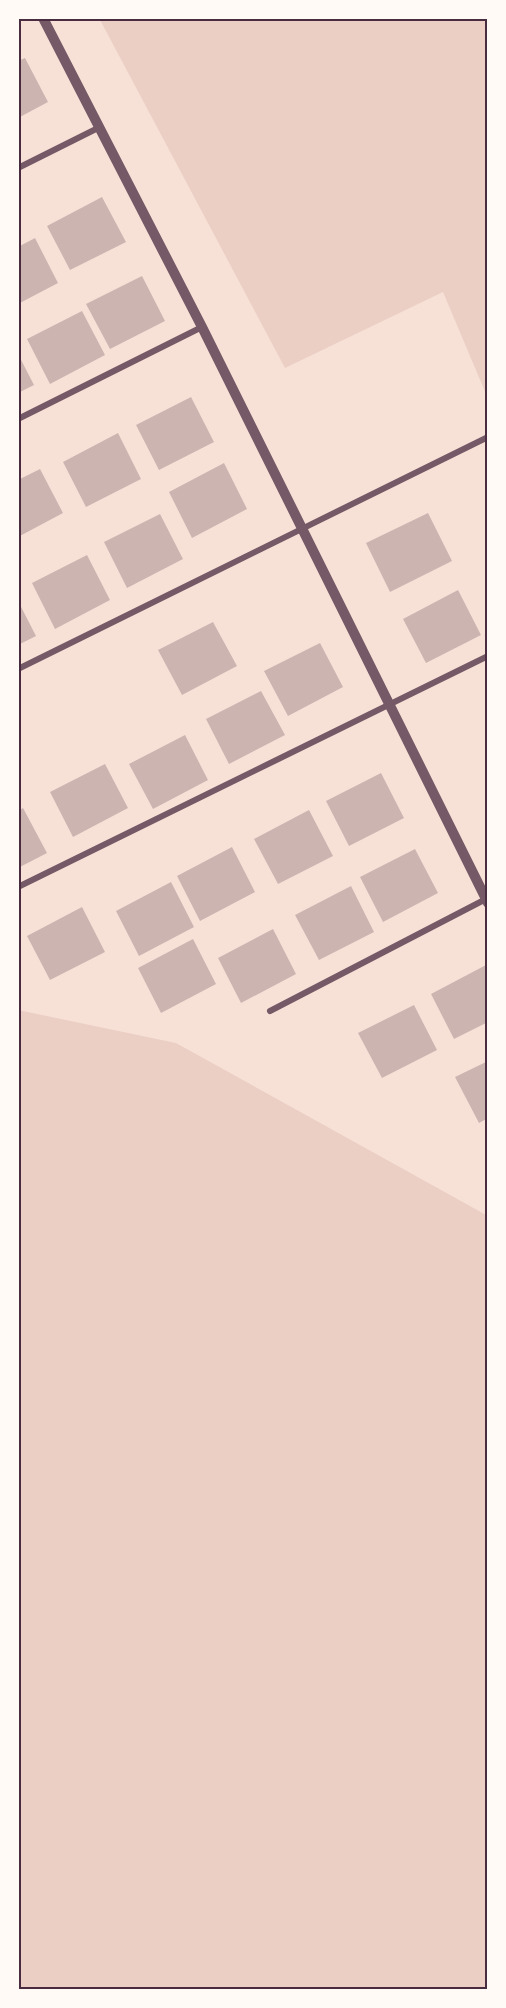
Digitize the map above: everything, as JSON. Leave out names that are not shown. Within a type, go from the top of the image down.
[{"type":"street","points":[[43,18],[202,327],[487,901],[270,1011]]},
{"type":"street","points":[[18,168],[98,128]]},
{"type":"street","points":[[18,419],[202,327]]},
{"type":"street","points":[[18,669],[488,437]]},
{"type":"street","points":[[18,887],[488,656]]},
{"type":"shaded area","points":[[99,18],[488,18],[488,394],[486,394],[443,292],[285,368]]},
{"type":"shaded area","points":[[18,1010],[176,1043],[488,1216],[488,1990],[18,1990]]},
{"type":"building","points":[[25,58],[48,102],[18,118],[18,61]]},
{"type":"building","points":[[102,197],[126,242],[70,270],[47,226]]},
{"type":"building","points":[[35,238],[58,283],[18,304],[18,247]]},
{"type":"building","points":[[142,276],[165,321],[110,349],[86,304]]},
{"type":"building","points":[[82,311],[105,355],[50,384],[27,339]]},
{"type":"building","points":[[18,354],[34,385],[18,393]]},
{"type":"building","points":[[191,397],[214,442],[159,470],[136,425]]},
{"type":"building","points":[[118,433],[141,479],[86,507],[63,462]]},
{"type":"building","points":[[224,463],[247,509],[192,538],[169,492]]},
{"type":"building","points":[[40,469],[63,513],[18,537],[18,480]]},
{"type":"building","points":[[428,513],[452,561],[390,592],[366,543]]},
{"type":"building","points":[[160,514],[183,559],[127,588],[104,542]]},
{"type":"building","points":[[87,555],[110,600],[55,629],[32,583]]},
{"type":"building","points":[[458,590],[481,635],[426,663],[403,619]]},
{"type":"building","points":[[18,601],[36,636],[18,645]]},
{"type":"building","points":[[213,622],[237,666],[182,695],[158,650]]},
{"type":"building","points":[[320,643],[343,687],[288,716],[264,671]]},
{"type":"building","points":[[261,691],[285,735],[229,764],[206,719]]},
{"type":"building","points":[[185,735],[208,780],[153,809],[129,764]]},
{"type":"building","points":[[105,764],[128,808],[73,837],[50,792]]},
{"type":"building","points":[[381,773],[404,818],[349,846],[326,801]]},
{"type":"building","points":[[23,808],[47,853],[18,868],[18,811]]},
{"type":"building","points":[[309,810],[333,856],[278,884],[254,839]]},
{"type":"building","points":[[232,847],[255,892],[200,921],[177,876]]},
{"type":"building","points":[[415,849],[438,893],[383,922],[360,877]]},
{"type":"building","points":[[171,882],[194,927],[139,956],[116,911]]},
{"type":"building","points":[[351,886],[374,932],[319,960],[295,915]]},
{"type":"building","points":[[82,907],[105,952],[50,980],[27,936]]},
{"type":"building","points":[[273,929],[296,974],[241,1003],[218,958]]},
{"type":"building","points":[[193,939],[216,984],[161,1013],[138,968]]},
{"type":"building","points":[[486,965],[488,969],[488,1022],[454,1039],[431,994]]},
{"type":"building","points":[[414,1005],[437,1050],[382,1078],[358,1033]]},
{"type":"building","points":[[488,1061],[488,1118],[479,1123],[455,1077]]}]
